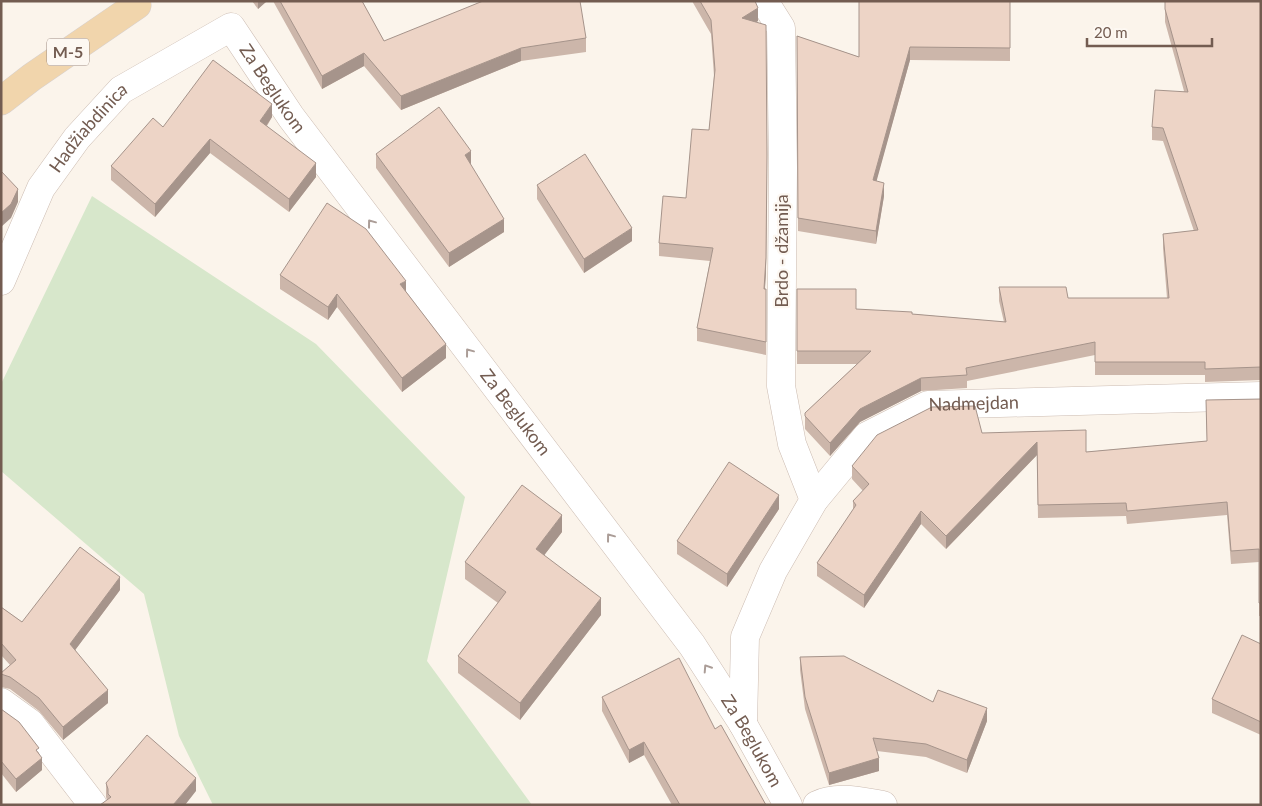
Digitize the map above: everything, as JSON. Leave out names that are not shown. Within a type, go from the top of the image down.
[{"type":"main road","name":"M-5","points":[[1,101],[32,77],[137,4]]},
{"type":"street","name":"Brdo - džamija","points":[[764,1],[782,28],[781,386],[792,444],[814,500]]},
{"type":"street","name":"Hadžiabdinica","points":[[1,281],[41,188],[77,138],[121,90],[231,28]]},
{"type":"street","name":"Za Beglukom","points":[[231,28],[291,117],[692,645],[743,724],[788,805]]},
{"type":"street","name":"Nadmejdan","points":[[743,724],[745,637],[773,571],[814,500],[866,436],[928,405],[1261,396]]},
{"type":"street","points":[[1,702],[30,723],[93,805]]},
{"type":"street","points":[[818,805],[824,802],[853,800],[883,805]]},
{"type":"green space","points":[[92,196],[316,344],[465,497],[427,661],[532,805],[213,805],[179,736],[144,594],[1,471],[1,384]]},
{"type":"building","points":[[280,1],[362,1],[384,41],[483,1],[580,1],[586,38],[521,48],[401,96],[364,53],[322,76]]},
{"type":"building","points":[[700,1],[755,1],[758,8],[742,18],[766,25],[767,155],[764,289],[766,289],[766,342],[697,328],[713,248],[659,243],[663,196],[686,198],[692,129],[709,130],[715,70],[711,20]]},
{"type":"building","points":[[859,1],[1010,1],[1010,48],[910,47],[873,180],[884,183],[876,231],[798,218],[797,36],[859,57]]},
{"type":"building","points":[[1165,1],[1261,1],[1261,367],[1205,369],[1205,362],[1095,362],[1095,342],[966,368],[967,375],[921,378],[860,409],[830,443],[805,416],[805,413],[871,351],[797,351],[797,289],[856,289],[856,309],[912,312],[912,314],[1006,322],[999,287],[1066,287],[1068,298],[1169,298],[1163,234],[1198,230],[1163,128],[1152,127],[1155,90],[1188,92],[1165,9]]},
{"type":"building","points":[[213,60],[272,104],[260,121],[316,163],[289,199],[210,139],[155,204],[111,166],[153,118],[163,127]]},
{"type":"building","points":[[439,107],[471,151],[465,155],[504,219],[449,253],[376,154]]},
{"type":"building","points":[[585,154],[632,228],[584,259],[537,185]]},
{"type":"building","points":[[1,171],[18,189],[11,204],[1,213]]},
{"type":"building","points":[[327,203],[366,229],[406,281],[400,284],[446,344],[402,378],[337,294],[328,307],[280,275]]},
{"type":"building","points":[[1261,399],[1261,603],[1259,603],[1259,549],[1231,551],[1227,502],[1127,511],[1126,503],[1038,505],[1037,442],[946,536],[921,511],[864,595],[817,563],[856,505],[853,501],[869,484],[852,466],[877,435],[932,407],[975,406],[982,433],[1086,430],[1086,452],[1207,441],[1206,400]]},
{"type":"building","points":[[729,462],[779,495],[727,574],[677,541]]},
{"type":"building","points":[[522,485],[562,515],[536,549],[601,598],[520,703],[458,656],[506,592],[465,562]]},
{"type":"building","points":[[80,547],[120,577],[70,644],[108,690],[63,727],[39,698],[10,677],[1,674],[16,660],[1,643],[1,607],[22,622]]},
{"type":"building","points":[[1242,635],[1261,644],[1261,722],[1212,699]]},
{"type":"building","points":[[844,656],[933,702],[938,690],[987,708],[967,760],[926,744],[873,738],[879,758],[829,773],[805,697],[800,657]]},
{"type":"building","points":[[679,658],[715,729],[721,725],[766,805],[680,805],[644,742],[629,750],[602,697]]},
{"type":"building","points":[[1,709],[19,722],[39,748],[36,750],[42,758],[16,779],[1,761]]},
{"type":"building","points":[[147,735],[196,778],[173,805],[100,805],[111,797],[108,794],[106,783]]}]
